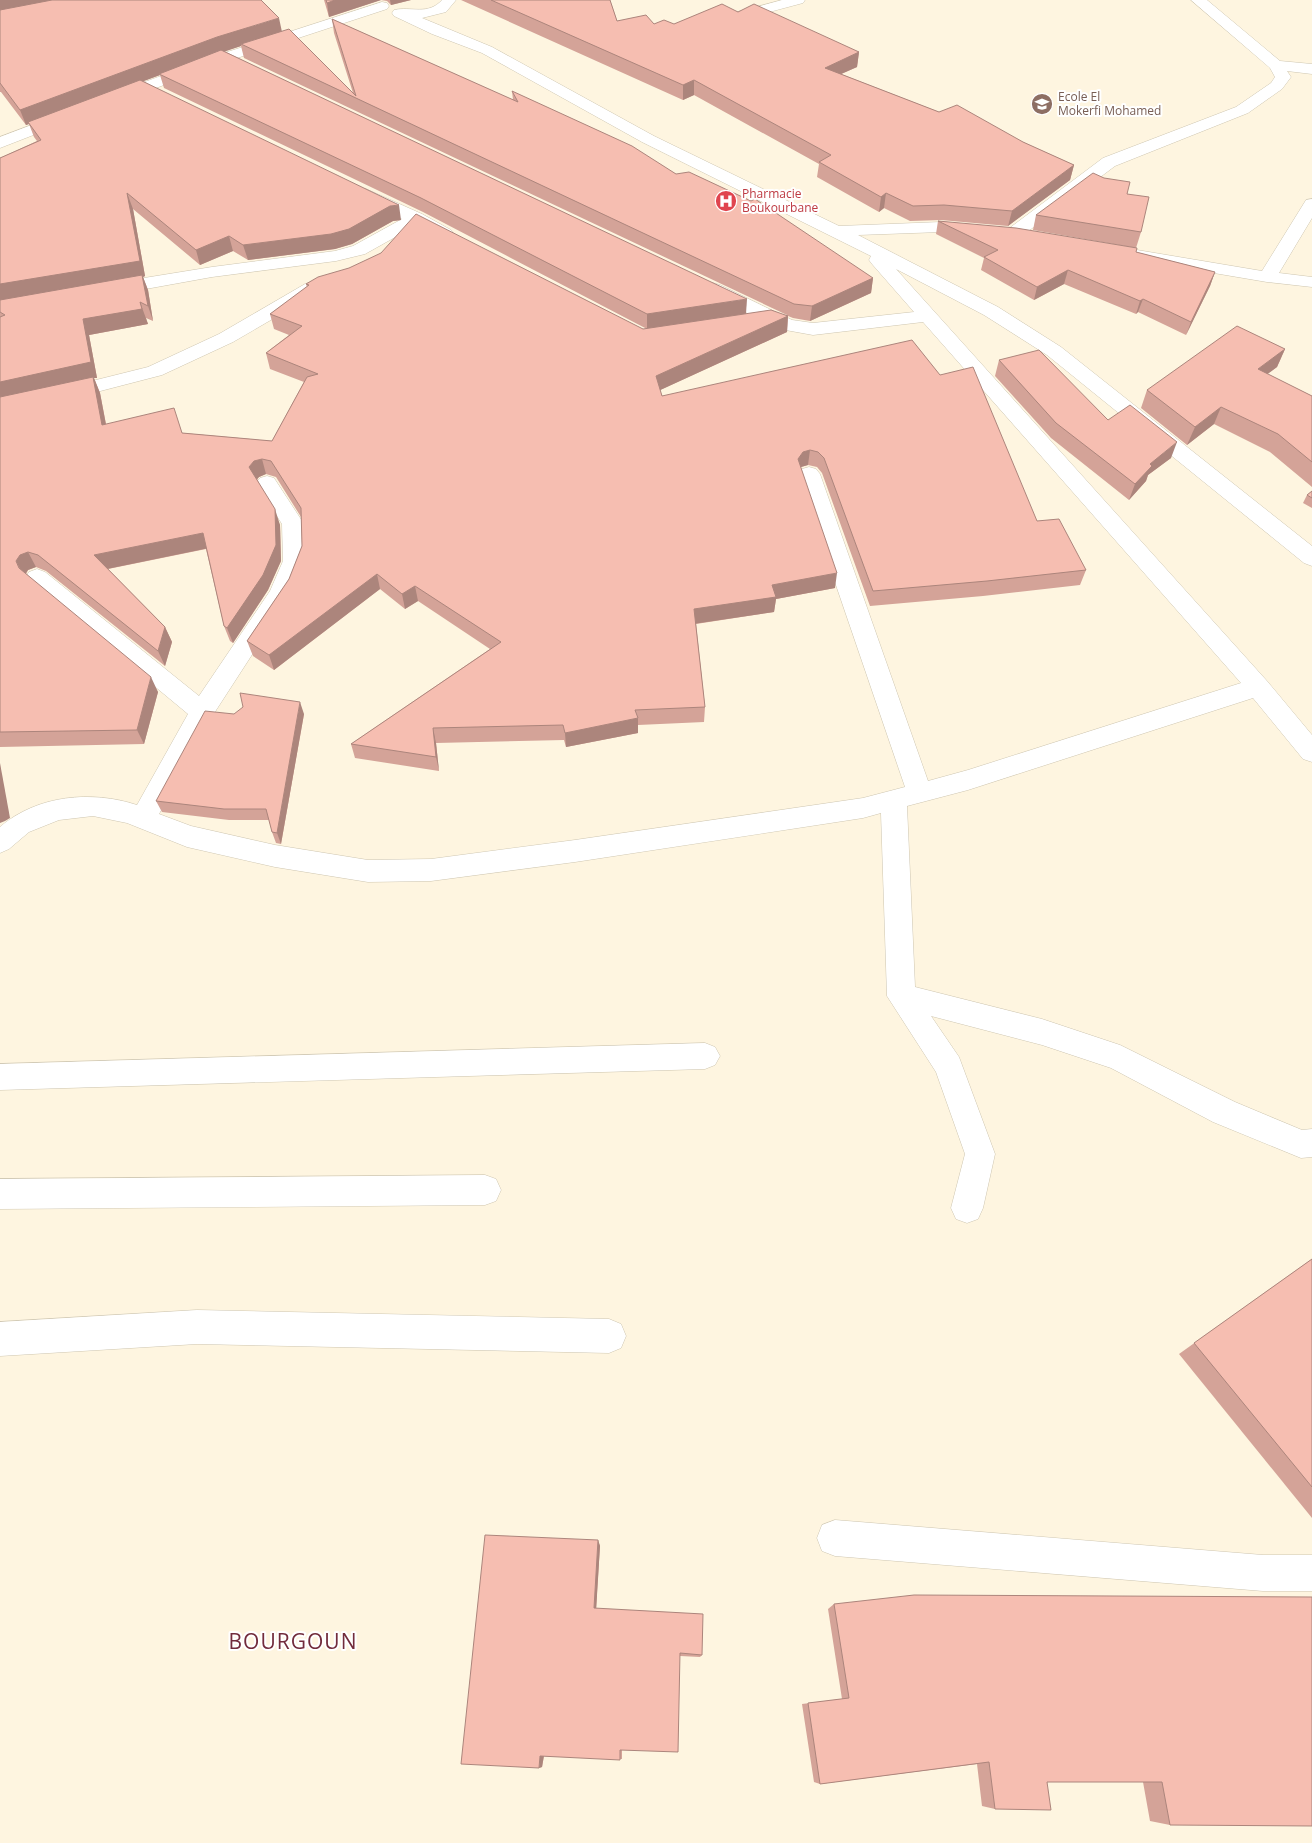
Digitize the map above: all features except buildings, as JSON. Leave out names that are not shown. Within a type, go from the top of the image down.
[{"type":"street","points":[[739,16],[798,0]]},
{"type":"street","points":[[1013,234],[1109,162],[1242,110],[1278,86],[1283,77],[1276,65],[1198,0]]},
{"type":"street","points":[[101,104],[381,1],[399,14],[487,50],[648,139],[868,247],[991,311],[1054,351],[1312,558]]},
{"type":"street","points":[[399,14],[427,13],[451,6]]},
{"type":"street","points":[[472,30],[487,50]]},
{"type":"street","points":[[226,57],[253,69]]},
{"type":"street","points":[[1276,65],[1312,69]]},
{"type":"street","points":[[145,87],[163,96]]},
{"type":"street","points":[[0,144],[84,110]]},
{"type":"street","points":[[350,186],[460,241]]},
{"type":"street","points":[[1268,277],[1312,204]]},
{"type":"street","points":[[384,256],[416,218]]},
{"type":"street","points":[[86,294],[212,272],[336,256],[358,250],[416,218]]},
{"type":"street","points":[[836,231],[941,227],[1032,237]]},
{"type":"street","points":[[868,247],[1258,687],[1312,752]]},
{"type":"street","points":[[1111,250],[1268,277],[1312,282]]},
{"type":"street","points":[[694,280],[787,325],[813,329],[928,316]]},
{"type":"street","points":[[0,407],[81,390],[155,371],[226,338],[314,287],[330,282]]},
{"type":"street","points":[[745,322],[773,318]]},
{"type":"street","points":[[809,474],[907,796],[902,996],[949,1066],[980,1154],[967,1208]]},
{"type":"street","points":[[143,818],[202,712],[281,593],[294,561],[293,524],[267,483]]},
{"type":"street","points":[[37,577],[202,712]]},
{"type":"street","points":[[0,842],[20,825],[56,810],[93,806],[130,812],[186,836],[275,856],[368,871],[431,870],[575,851],[863,808],[968,780],[1258,687]]},
{"type":"street","points":[[902,996],[1042,1032],[1120,1058],[1224,1112],[1301,1144],[1312,1144]]},
{"type":"street","points":[[0,1076],[705,1056]]},
{"type":"street","points":[[0,1194],[485,1190]]},
{"type":"street","points":[[0,1339],[197,1327],[609,1336]]},
{"type":"street","points":[[835,1538],[1263,1573],[1312,1574]]},
{"type":"place","name":"Ecole El Mokerfi Mohamed","points":[[1042,104]]},
{"type":"place","name":"Pharmacie Boukourbane","points":[[726,201]]},
{"type":"district","name":"BOURGOUN","points":[[293,1642]]}]
